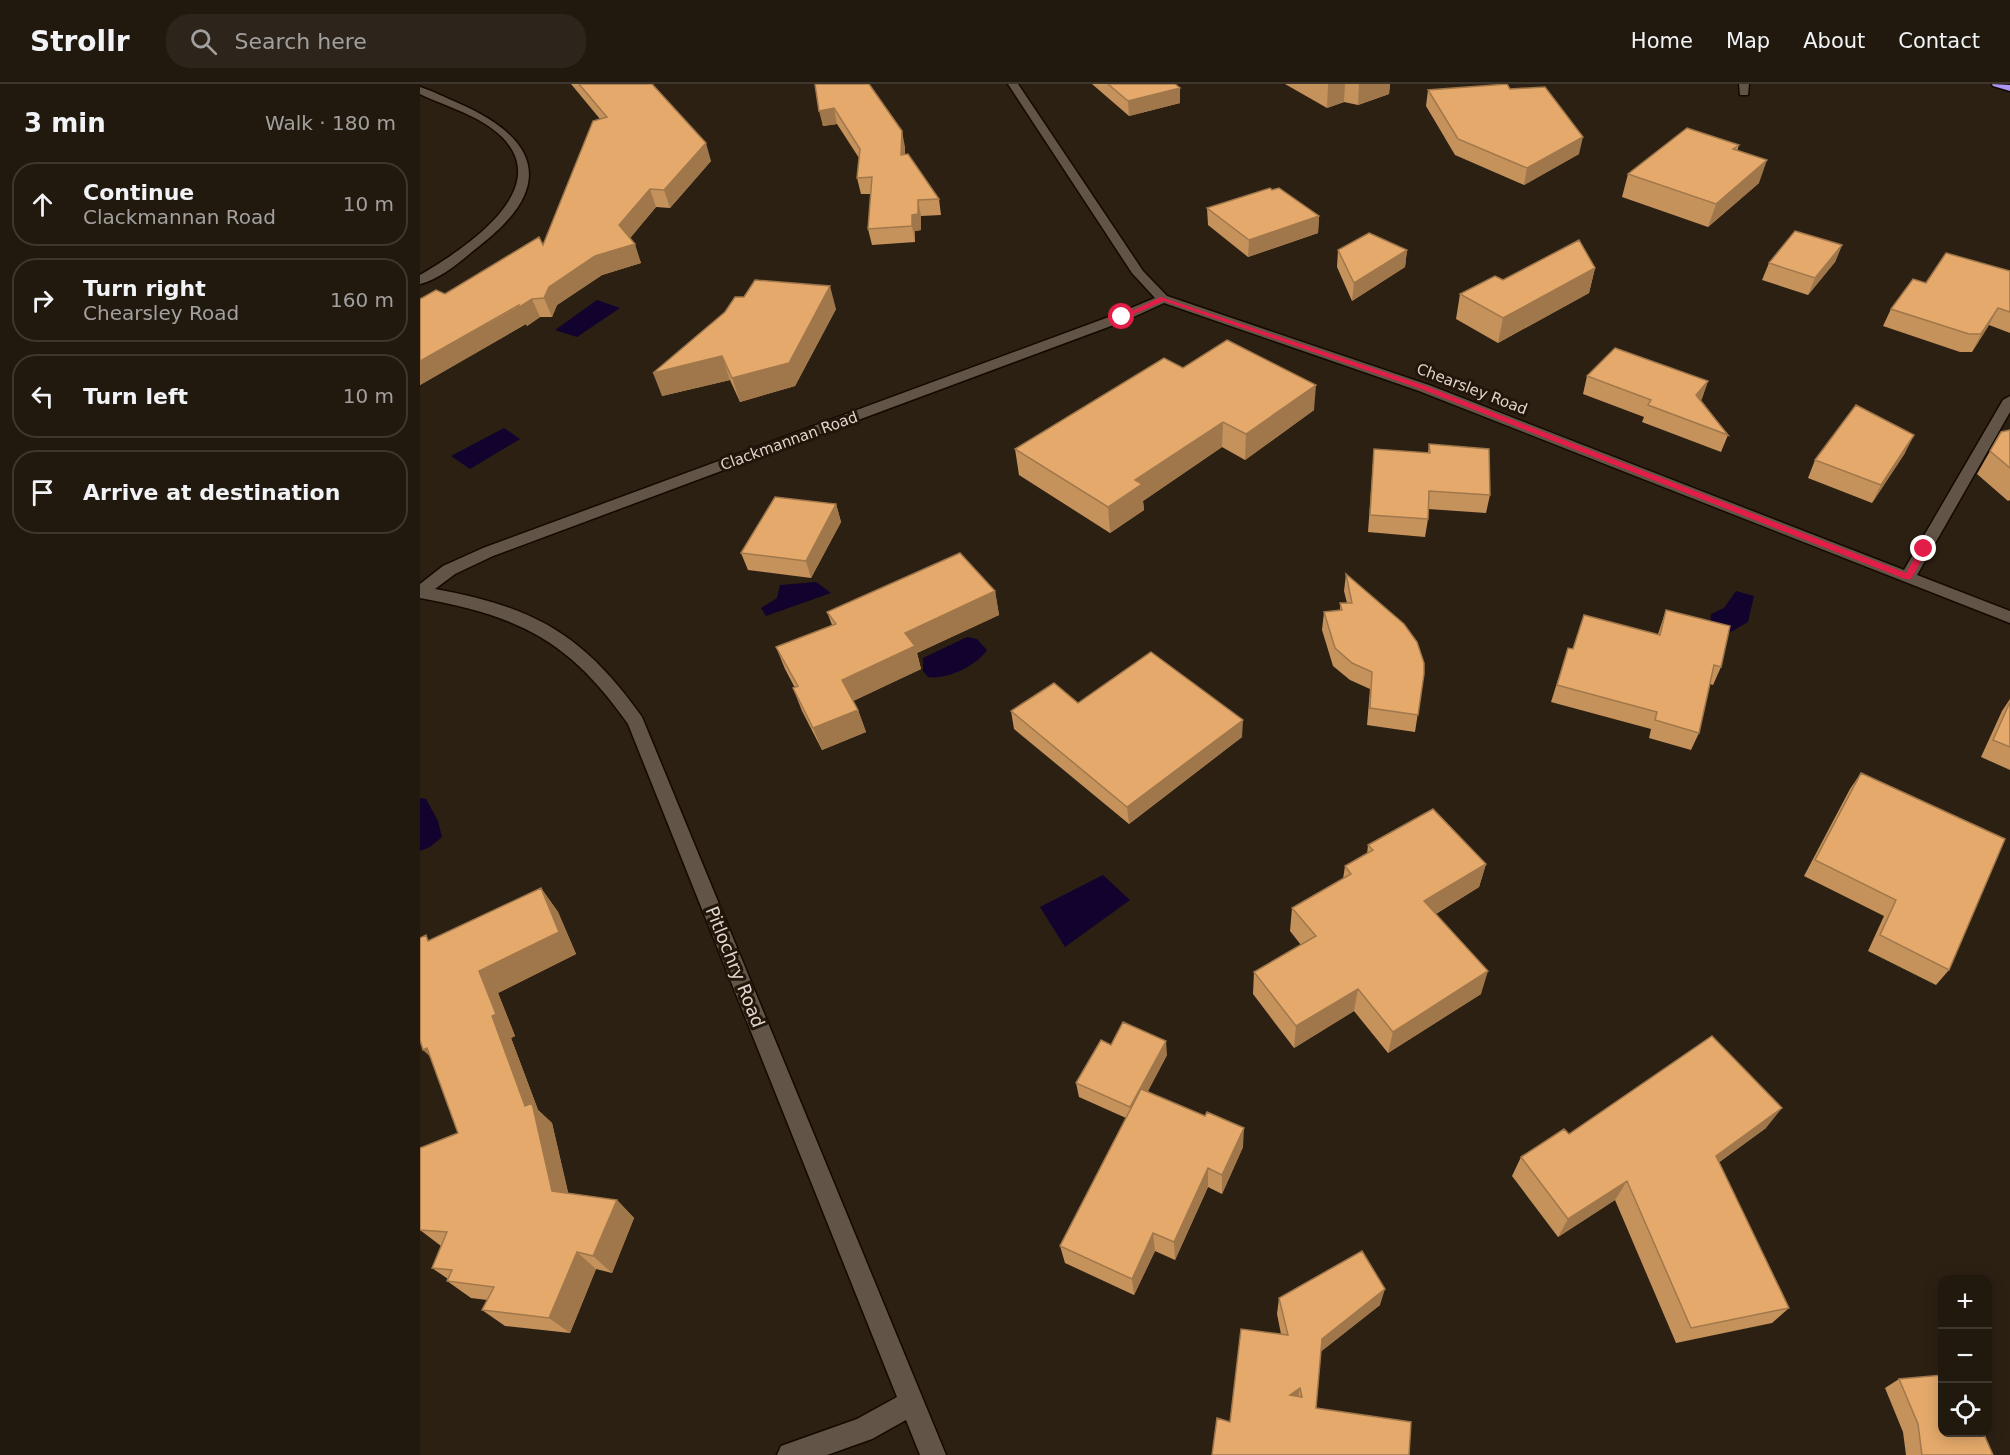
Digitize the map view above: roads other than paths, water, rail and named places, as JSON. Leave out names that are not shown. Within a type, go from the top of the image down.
[{"type":"highway","points":[[1997,84],[2010,88]]},
{"type":"street","name":"Chearsley Road","points":[[1013,84],[1138,273],[1163,299],[1424,388],[2010,617]]},
{"type":"street","points":[[420,90],[490,123],[505,134],[515,144],[524,160],[524,176],[522,189],[505,217],[464,253],[420,280]]},
{"type":"street","name":"Clackmannan Road","points":[[420,592],[449,570],[488,552],[1111,321],[1163,299]]},
{"type":"street","points":[[1908,577],[2010,400]]},
{"type":"street","name":"Pitlochry Road","points":[[420,592],[503,611],[538,626],[566,643],[590,662],[619,694],[636,722],[933,1455]]},
{"type":"street","points":[[790,1455],[863,1430],[912,1403]]}]
